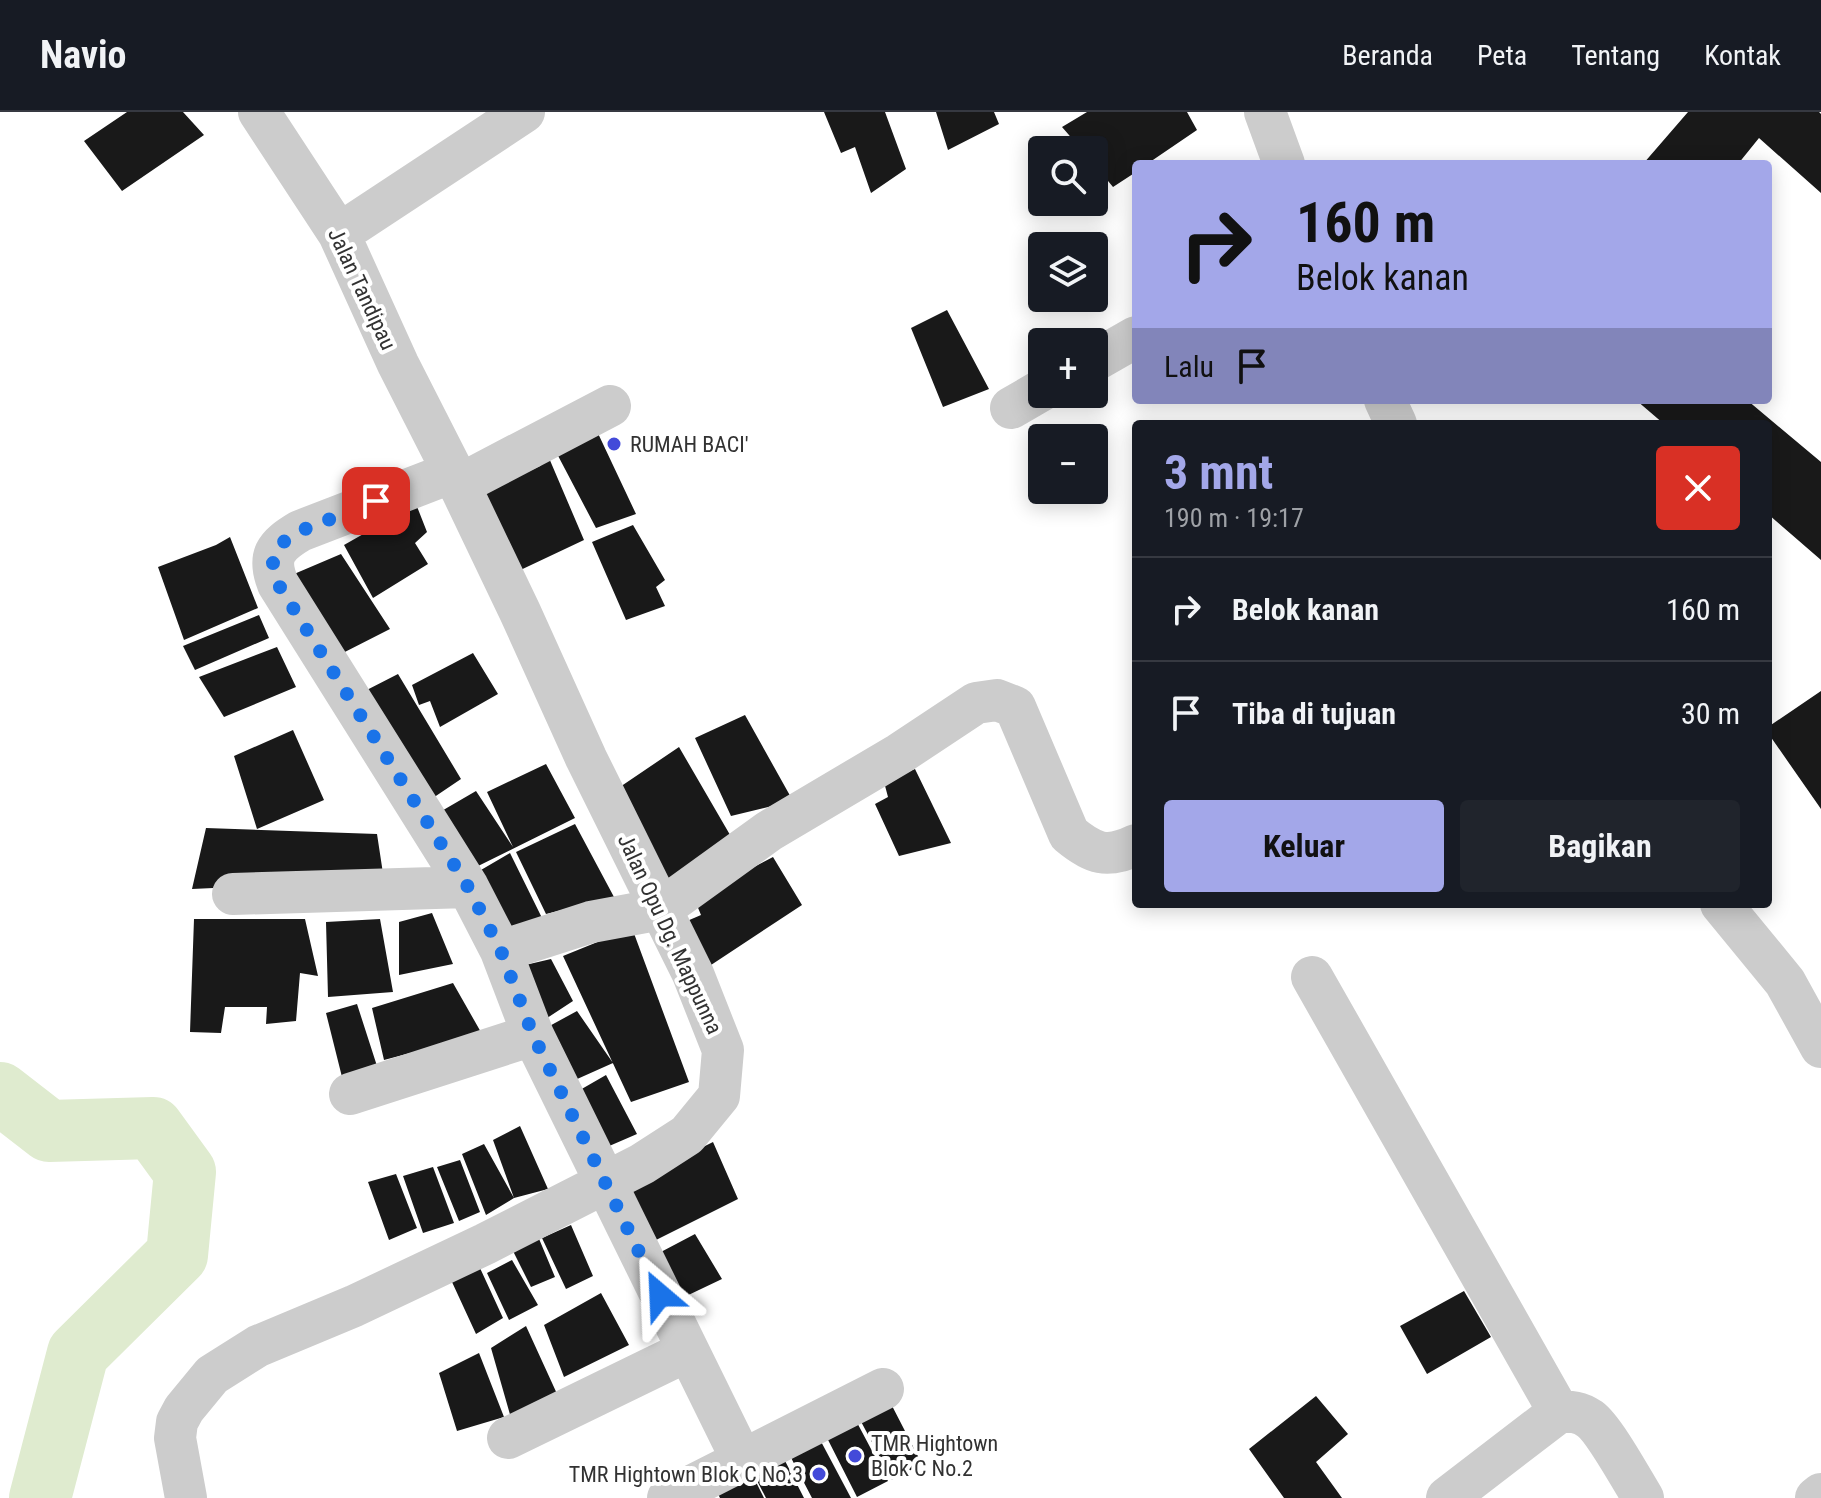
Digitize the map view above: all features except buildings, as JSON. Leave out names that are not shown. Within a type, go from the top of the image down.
[{"type":"street","name":"Jalan Tandipau","points":[[259,112],[339,234],[398,364],[456,479]]},
{"type":"street","points":[[339,234],[524,112]]},
{"type":"street","points":[[1265,112],[1283,160]]},
{"type":"street","points":[[1108,353],[1132,339]]},
{"type":"street","points":[[610,406],[456,479],[300,531],[280,545],[272,562],[278,584],[468,887],[501,951],[533,1035],[742,1460]]},
{"type":"street","name":"Jalan Opu Dg. Mappunna","points":[[186,1498],[175,1438],[177,1422],[199,1390],[219,1369],[258,1346],[434,1269],[642,1164],[687,1135],[719,1096],[723,1050],[693,974],[586,758],[456,479]]},
{"type":"street","points":[[501,951],[591,922],[661,909],[769,831],[899,754],[976,703],[997,700],[1015,707],[1069,834],[1099,853],[1123,851],[1132,847]]},
{"type":"street","points":[[233,894],[468,887]]},
{"type":"street","points":[[1724,908],[1785,982],[1821,1047]]},
{"type":"street","points":[[1312,977],[1559,1412]]},
{"type":"street","points":[[350,1094],[533,1035]]},
{"type":"street","points":[[508,1438],[687,1351]]},
{"type":"street","points":[[668,1498],[883,1389]]},
{"type":"street","points":[[1447,1498],[1559,1412],[1579,1413],[1596,1424],[1643,1498]]},
{"type":"waterway","points":[[0,1093],[49,1131],[153,1128],[185,1172],[177,1255],[78,1353],[40,1498]]},
{"type":"place","name":"RUMAH BACI'","points":[[614,444]]},
{"type":"place","name":"TMR Hightown Blok C No.2","points":[[855,1456]]},
{"type":"place","name":"TMR Hightown Blok C No.3","points":[[819,1474]]},
{"type":"route","points":[[376,501],[290,536],[274,553],[273,571],[278,584],[468,887],[501,951],[533,1035],[660,1295]]}]
